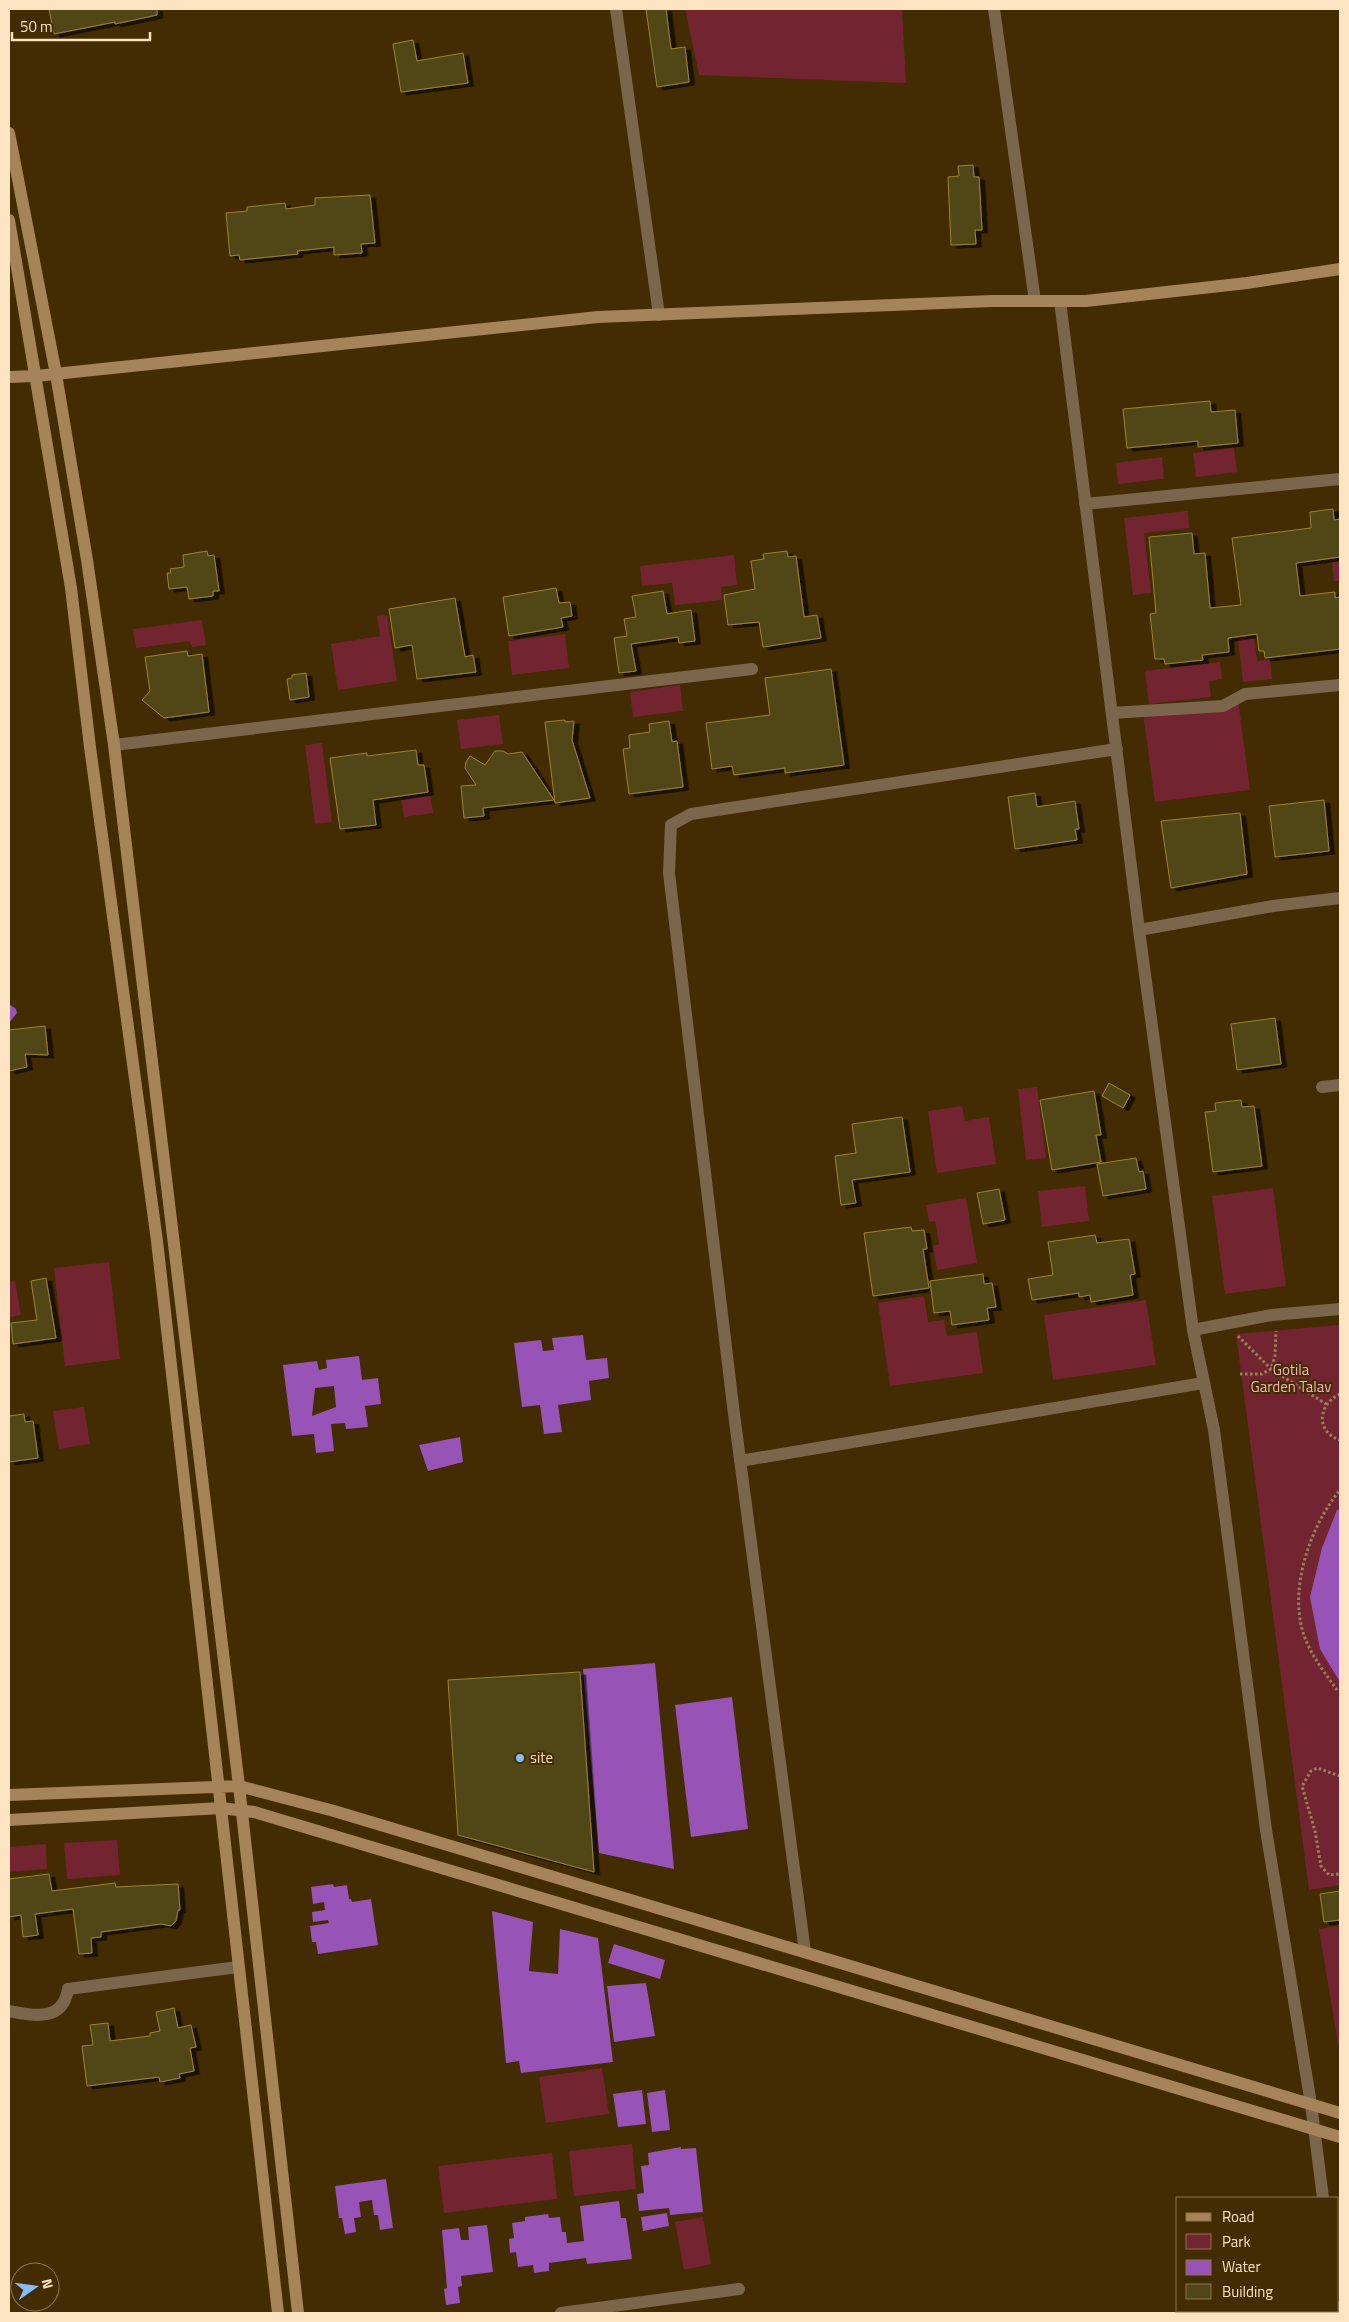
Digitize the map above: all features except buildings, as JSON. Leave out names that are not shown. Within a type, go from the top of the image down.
[{"type":"main road","points":[[9,133],[56,374],[88,560],[114,745],[239,1786],[298,2313]]},
{"type":"main road","points":[[9,220],[72,588],[90,747],[157,1241],[278,2313]]},
{"type":"main road","points":[[9,377],[56,374],[506,326],[659,315],[1035,301],[1086,301],[1180,291],[1340,269]]},
{"type":"main road","points":[[9,1795],[217,1785],[239,1786],[334,1811],[1340,2113]]},
{"type":"main road","points":[[9,1820],[221,1808],[241,1810],[1340,2137]]},
{"type":"street","points":[[616,9],[659,315]]},
{"type":"street","points":[[994,9],[1035,301]]},
{"type":"street","points":[[1060,301],[1139,930],[1193,1330],[1214,1430],[1276,1894],[1311,2104],[1323,2197]]},
{"type":"street","points":[[1085,504],[1340,479]]},
{"type":"street","points":[[114,745],[752,669]]},
{"type":"street","points":[[1112,713],[1222,706],[1245,694],[1340,685]]},
{"type":"street","points":[[805,1952],[740,1461],[669,873],[671,825],[691,814],[1116,749]]},
{"type":"street","points":[[1139,930],[1272,906],[1340,898]]},
{"type":"street","points":[[1322,1088],[1340,1086]]},
{"type":"street","points":[[1193,1330],[1272,1315],[1340,1309]]},
{"type":"street","points":[[740,1461],[1203,1382]]},
{"type":"street","points":[[9,2011],[44,2015],[56,2012],[66,2000],[68,1989],[238,1967]]},
{"type":"street","points":[[561,2313],[739,2289]]},
{"type":"path","points":[[1240,1374],[1262,1374],[1271,1369],[1275,1356],[1276,1331]]},
{"type":"path","points":[[1236,1334],[1271,1369],[1326,1404]]},
{"type":"path","points":[[1340,1394],[1326,1404],[1322,1415],[1323,1424],[1328,1432],[1340,1440]]},
{"type":"path","points":[[1337,1690],[1304,1637],[1298,1602],[1300,1571],[1330,1503],[1340,1490]]},
{"type":"path","points":[[1340,1776],[1317,1768],[1311,1770],[1302,1786],[1315,1831],[1321,1866],[1328,1875],[1340,1874]]},
{"type":"green space","points":[[685,9],[902,9],[906,83],[699,75]]},
{"type":"green space","points":[[1234,448],[1237,472],[1196,477],[1193,453]]},
{"type":"green space","points":[[1162,457],[1164,479],[1118,484],[1116,463]]},
{"type":"green space","points":[[1188,511],[1189,528],[1144,533],[1151,593],[1133,595],[1124,518]]},
{"type":"green space","points":[[734,555],[737,585],[721,587],[722,600],[675,605],[672,583],[642,586],[640,566]]},
{"type":"green space","points":[[1340,561],[1340,581],[1334,581],[1332,562]]},
{"type":"green space","points":[[387,615],[397,681],[338,690],[331,644],[380,636],[377,616]]},
{"type":"green space","points":[[202,620],[206,645],[192,647],[190,641],[136,648],[133,629]]},
{"type":"green space","points":[[1245,630],[1246,639],[1254,638],[1257,661],[1270,659],[1272,679],[1243,682],[1237,631]]},
{"type":"green space","points":[[565,634],[569,668],[512,675],[508,641]]},
{"type":"green space","points":[[1220,662],[1222,679],[1209,681],[1211,697],[1149,704],[1145,671]]},
{"type":"green space","points":[[680,685],[683,711],[633,717],[630,692]]},
{"type":"green space","points":[[1238,700],[1250,790],[1155,802],[1143,713]]},
{"type":"green space","points":[[499,715],[503,744],[461,749],[457,720]]},
{"type":"green space","points":[[322,743],[332,822],[315,824],[305,745]]},
{"type":"green space","points":[[430,795],[433,813],[404,817],[401,799]]},
{"type":"green space","points":[[1037,1087],[1046,1158],[1026,1160],[1018,1089]]},
{"type":"green space","points":[[962,1106],[965,1121],[989,1117],[996,1164],[937,1173],[928,1111]]},
{"type":"green space","points":[[1085,1186],[1089,1221],[1042,1227],[1038,1191]]},
{"type":"green space","points":[[1273,1188],[1286,1286],[1225,1294],[1212,1196]]},
{"type":"green space","points":[[966,1198],[977,1263],[937,1270],[933,1246],[939,1244],[935,1221],[929,1222],[926,1205]]},
{"type":"green space","points":[[109,1262],[120,1359],[65,1366],[54,1268]]},
{"type":"green space","points":[[15,1281],[21,1315],[9,1317],[9,1282]]},
{"type":"green space","points":[[924,1296],[928,1322],[944,1320],[947,1336],[977,1332],[983,1373],[890,1386],[878,1303]]},
{"type":"green space","points":[[1146,1300],[1156,1365],[1053,1380],[1044,1315]]},
{"type":"green space","name":"Gotila Garden Talav","points":[[1340,1325],[1340,1885],[1309,1890],[1236,1334]]},
{"type":"green space","points":[[84,1407],[90,1444],[59,1449],[53,1411]]},
{"type":"green space","points":[[117,1840],[120,1875],[67,1879],[64,1843]]},
{"type":"green space","points":[[46,1844],[47,1869],[9,1872],[9,1847]]},
{"type":"green space","points":[[1340,1925],[1340,2055],[1319,1929]]},
{"type":"green space","points":[[602,2068],[609,2114],[546,2123],[539,2077]]},
{"type":"green space","points":[[632,2144],[636,2189],[574,2196],[569,2151]]},
{"type":"green space","points":[[552,2153],[557,2199],[444,2213],[438,2166]]},
{"type":"green space","points":[[703,2217],[711,2264],[684,2270],[675,2222]]},
{"type":"water","points":[[9,1004],[16,1009],[17,1013],[9,1023]]},
{"type":"water","points":[[583,1335],[586,1360],[607,1358],[609,1378],[589,1381],[591,1400],[558,1405],[562,1432],[544,1434],[540,1405],[522,1407],[514,1343],[541,1340],[543,1351],[554,1350],[552,1338]]},
{"type":"water","points":[[359,1356],[362,1380],[378,1378],[381,1404],[365,1406],[368,1427],[346,1429],[345,1423],[331,1424],[334,1451],[316,1453],[314,1434],[292,1436],[283,1365],[317,1361],[319,1370],[327,1368],[326,1360]],"holes":[[[334,1386],[336,1407],[312,1416],[315,1388]]]},
{"type":"water","points":[[460,1437],[463,1462],[428,1471],[419,1445]]},
{"type":"water","points":[[1340,1509],[1340,1682],[1320,1649],[1310,1597],[1322,1548],[1337,1510]]},
{"type":"water","points":[[655,1663],[674,1869],[599,1853],[583,1669]]},
{"type":"water","points":[[732,1697],[748,1829],[691,1837],[675,1705]]},
{"type":"water","points":[[333,1884],[334,1887],[347,1885],[349,1899],[352,1902],[371,1899],[378,1945],[318,1954],[316,1942],[312,1942],[310,1926],[329,1923],[328,1920],[313,1922],[312,1912],[325,1910],[324,1902],[313,1904],[311,1887]]},
{"type":"water","points":[[492,1911],[533,1922],[529,1971],[558,1974],[560,1929],[598,1938],[613,2062],[521,2073],[519,2061],[506,2063]]},
{"type":"water","points":[[614,1944],[665,1960],[660,1979],[608,1963]]},
{"type":"water","points":[[646,1983],[655,2036],[614,2042],[607,1986]]},
{"type":"water","points":[[642,2090],[646,2124],[618,2127],[613,2094]]},
{"type":"water","points":[[665,2090],[670,2130],[652,2132],[647,2093]]},
{"type":"water","points":[[681,2147],[681,2149],[696,2148],[703,2212],[670,2215],[669,2208],[639,2211],[637,2194],[644,2193],[641,2166],[649,2165],[648,2153]]},
{"type":"water","points":[[386,2179],[393,2228],[380,2230],[378,2215],[374,2215],[372,2200],[359,2202],[361,2217],[354,2218],[356,2232],[345,2234],[342,2218],[339,2218],[335,2186]]},
{"type":"water","points":[[619,2201],[621,2218],[626,2218],[632,2259],[587,2264],[586,2258],[549,2263],[549,2271],[534,2273],[533,2265],[518,2267],[516,2252],[510,2253],[509,2239],[514,2238],[512,2223],[525,2221],[525,2217],[548,2214],[549,2218],[560,2217],[562,2232],[566,2232],[567,2243],[584,2241],[580,2206]]},
{"type":"water","points":[[667,2213],[669,2226],[643,2231],[641,2217]]},
{"type":"water","points":[[487,2225],[493,2272],[461,2276],[462,2286],[458,2287],[460,2303],[446,2305],[444,2289],[447,2288],[442,2230],[459,2228],[461,2240],[469,2240],[468,2227]]},
{"type":"place","name":"site","points":[[520,1758]]}]
